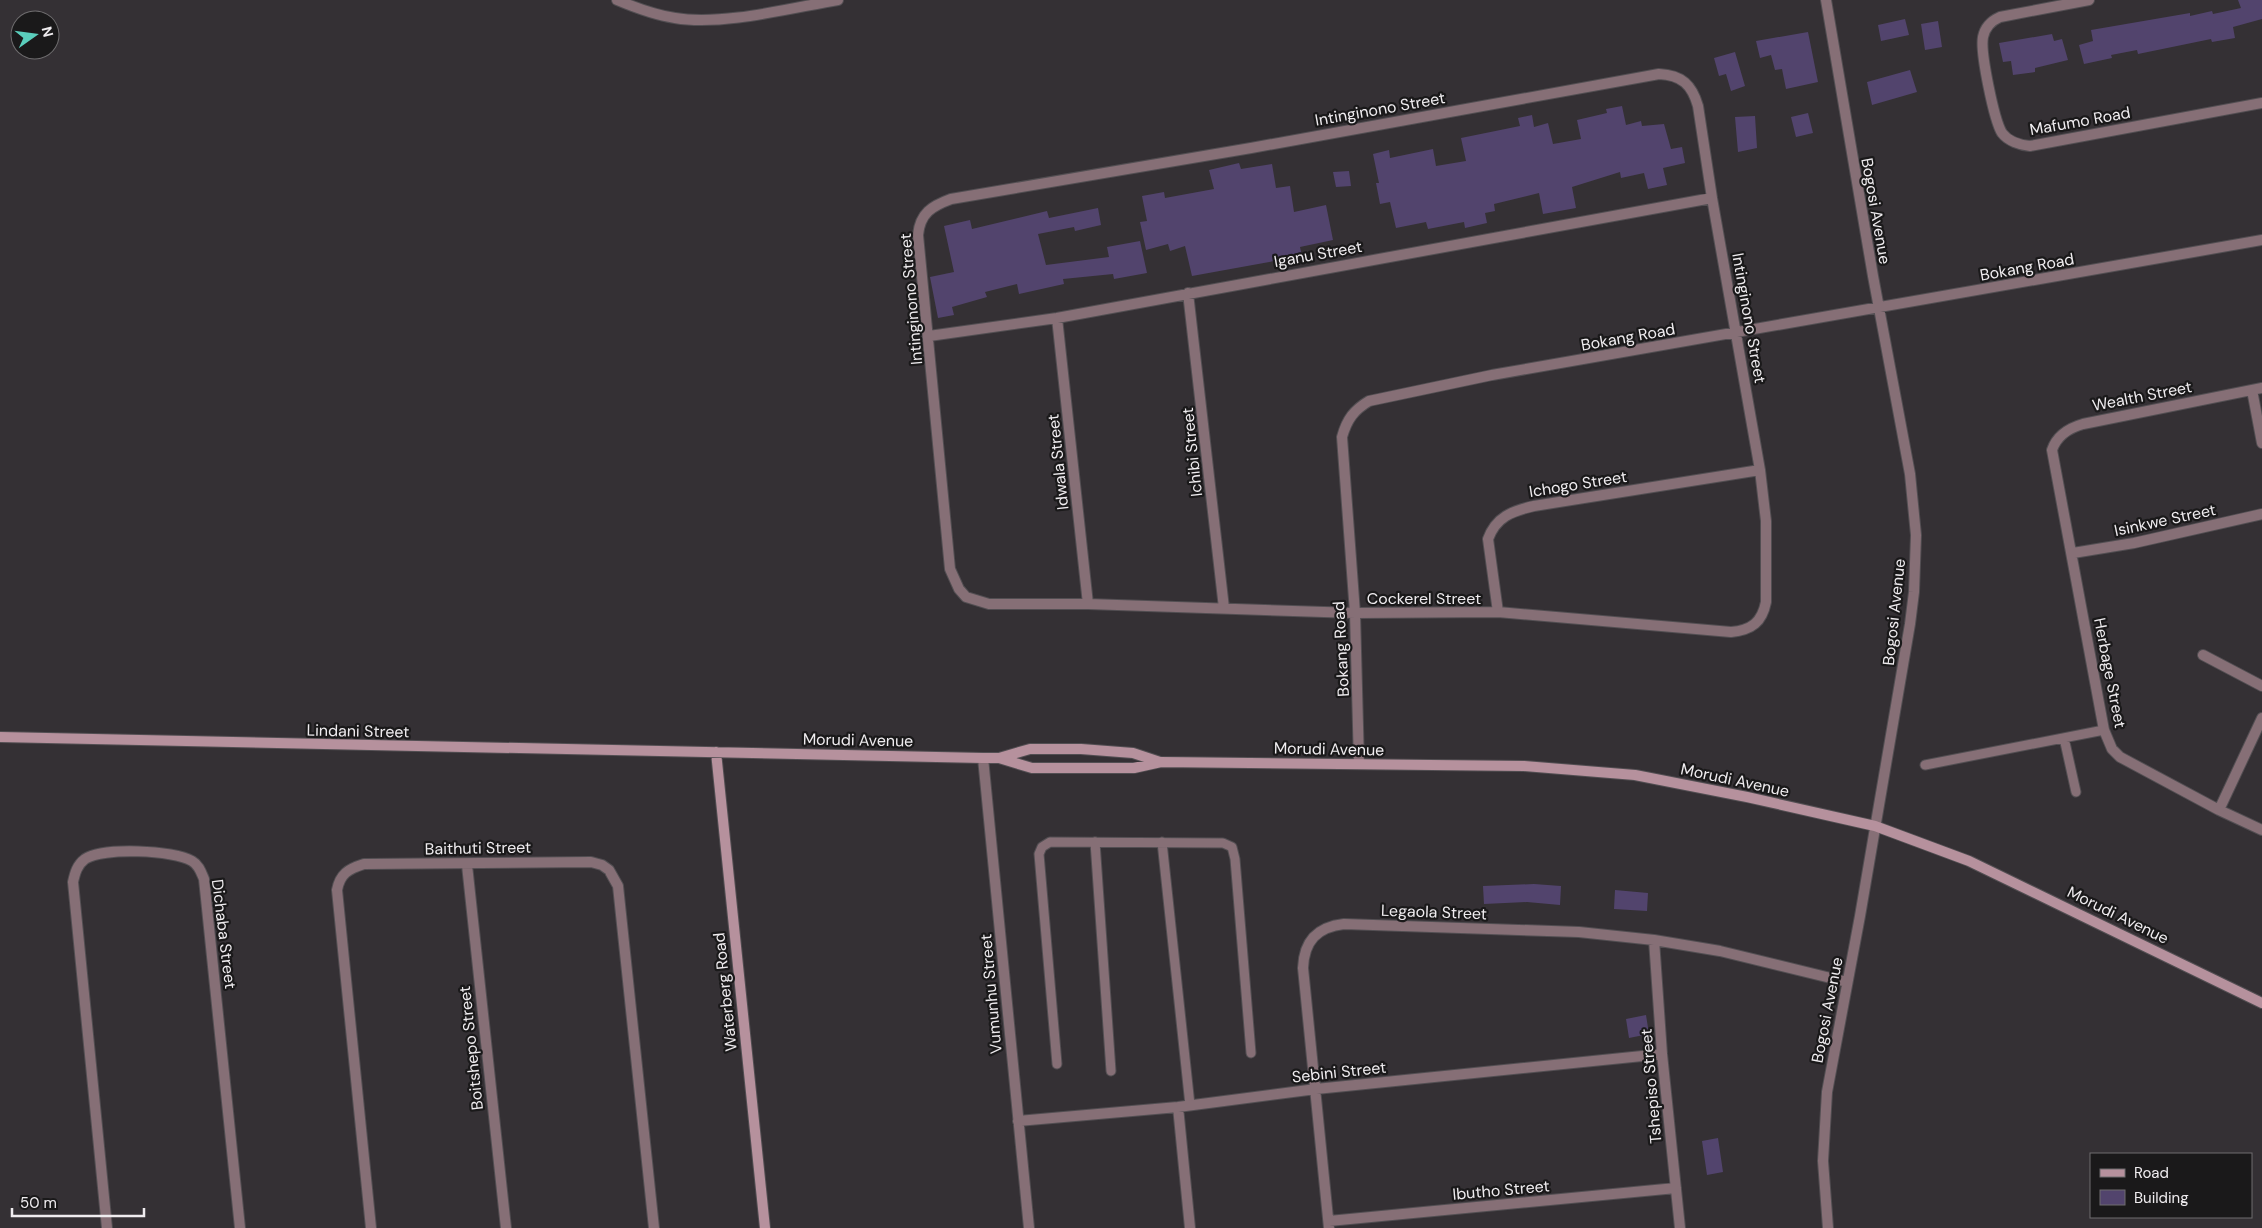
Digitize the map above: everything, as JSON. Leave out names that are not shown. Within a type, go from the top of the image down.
[{"type":"street","points":[[617,0],[645,12],[677,19],[712,19],[838,0]]},
{"type":"street","name":"Bogosi Avenue","points":[[1826,0],[1842,100],[1910,474],[1916,558],[1910,624],[1832,1058],[1824,1127],[1824,1188],[1828,1228]]},
{"type":"street","name":"Mafumo Road","points":[[2090,0],[2000,17],[1989,25],[1982,39],[1984,66],[1999,126],[2008,139],[2030,146],[2262,103]]},
{"type":"street","name":"Intinginono Street","points":[[966,597],[959,590],[950,570],[918,234],[923,215],[930,208],[945,202],[1645,76],[1672,74],[1681,78],[1694,94],[1760,470],[1766,521],[1766,602],[1759,622]]},
{"type":"street","name":"Iganu Street","points":[[929,336],[1057,318],[1712,198]]},
{"type":"street","name":"Bokang Road","points":[[1359,764],[1355,614],[1342,437],[1349,418],[1358,407],[1384,396],[2262,240]]},
{"type":"street","name":"Ichibi Street","points":[[1188,293],[1224,608]]},
{"type":"street","name":"Idwala Street","points":[[1057,318],[1088,604]]},
{"type":"street","points":[[2257,389],[2262,442]]},
{"type":"street","name":"Wealth Street","points":[[2053,463],[2054,444],[2064,432],[2075,426],[2257,389]]},
{"type":"street","name":"Herbage Street","points":[[2053,463],[2073,553],[2104,730],[2112,749],[2120,757],[2219,810],[2262,830]]},
{"type":"street","name":"Ichogo Street","points":[[1498,612],[1488,540],[1491,530],[1506,515],[1534,506],[1760,470]]},
{"type":"street","name":"Isinkwe Street","points":[[2073,553],[2134,542],[2262,514]]},
{"type":"street","name":"Cockerel Street","points":[[966,597],[989,604],[1088,604],[1355,614],[1498,612],[1731,632],[1752,627],[1759,622]]},
{"type":"street","points":[[2203,655],[2262,686]]},
{"type":"street","points":[[2219,810],[2262,718]]},
{"type":"street","name":"Lindani Street","points":[[0,738],[716,752]]},
{"type":"street","name":"Morudi Avenue","points":[[716,752],[998,758],[1030,749],[1081,749],[1132,752],[1161,762]]},
{"type":"street","name":"Waterberg Road","points":[[716,752],[765,1228]]},
{"type":"street","name":"Vumunhu Street","points":[[983,758],[1029,1228]]},
{"type":"street","name":"Morudi Avenue","points":[[998,758],[1032,768],[1134,768],[1161,762],[1524,766],[1635,776],[1748,797],[1875,826],[1934,847],[2020,884],[2262,1003]]},
{"type":"street","name":"Dichaba Street","points":[[108,1228],[73,882],[79,864],[98,853],[111,852],[172,854],[184,857],[194,862],[204,880],[240,1228]]},
{"type":"street","name":"Baithuti Street","points":[[371,1228],[337,890],[339,878],[350,869],[364,864],[578,861],[602,865],[614,876],[620,898],[654,1228]]},
{"type":"street","name":"Boitshepo Street","points":[[467,864],[506,1228]]},
{"type":"street","name":"Legaola Street","points":[[1329,1225],[1303,961],[1306,945],[1313,936],[1323,929],[1344,924],[1550,931],[1654,940],[1720,950],[1847,982]]},
{"type":"street","name":"Tshepiso Street","points":[[1654,940],[1662,1054],[1680,1228]]},
{"type":"street","name":"Sebini Street","points":[[1018,1121],[1178,1107],[1316,1089],[1662,1054]]},
{"type":"street","points":[[1178,1107],[1190,1228]]},
{"type":"street","name":"Ibutho Street","points":[[1329,1225],[1676,1188]]},
{"type":"lane","points":[[1925,765],[2104,730]]},
{"type":"lane","points":[[2064,738],[2076,792]]},
{"type":"lane","points":[[1057,1064],[1039,854],[1042,847],[1050,842],[1223,843],[1232,847],[1236,859],[1251,1053]]},
{"type":"lane","points":[[1095,842],[1111,1071]]},
{"type":"lane","points":[[1162,842],[1190,1105]]},
{"type":"building","points":[[2238,0],[2262,0],[2262,19],[2233,27],[2235,38],[2212,42],[2211,39],[2138,54],[2137,50],[2111,55],[2112,58],[2084,64],[2079,45],[2093,41],[2091,30],[2190,13],[2190,16],[2212,11],[2213,14],[2241,8]]},
{"type":"building","points":[[1905,19],[1909,35],[1881,41],[1878,25]]},
{"type":"building","points":[[1938,21],[1942,47],[1925,50],[1921,24]]},
{"type":"building","points":[[1808,32],[1818,82],[1786,89],[1782,69],[1775,70],[1771,55],[1760,58],[1756,41]]},
{"type":"building","points":[[2052,34],[2054,41],[2062,39],[2068,60],[2035,68],[2035,72],[2013,75],[2011,61],[2003,62],[1999,43]]},
{"type":"building","points":[[1735,52],[1745,86],[1731,91],[1726,74],[1719,76],[1714,58]]},
{"type":"building","points":[[1910,70],[1917,92],[1872,105],[1867,82]]},
{"type":"building","points":[[1622,106],[1626,125],[1641,121],[1642,126],[1664,124],[1671,149],[1682,147],[1685,163],[1663,168],[1667,185],[1648,189],[1644,173],[1621,178],[1620,172],[1572,187],[1576,208],[1543,214],[1539,193],[1494,204],[1495,211],[1485,213],[1487,223],[1465,228],[1464,222],[1428,229],[1426,222],[1396,228],[1390,202],[1380,204],[1376,183],[1379,183],[1373,154],[1389,150],[1390,158],[1433,149],[1436,166],[1466,161],[1461,138],[1520,126],[1518,118],[1532,115],[1534,127],[1548,123],[1553,144],[1581,139],[1577,120],[1607,113],[1606,109]]},
{"type":"building","points":[[1808,113],[1813,133],[1796,137],[1791,117]]},
{"type":"building","points":[[1755,116],[1757,148],[1738,152],[1735,117]]},
{"type":"building","points":[[1239,163],[1241,169],[1272,164],[1276,188],[1290,186],[1294,212],[1326,205],[1333,240],[1300,247],[1302,256],[1192,276],[1185,246],[1170,251],[1168,244],[1146,250],[1140,222],[1147,221],[1142,196],[1164,192],[1165,198],[1214,189],[1209,170]]},
{"type":"building","points":[[1349,171],[1351,186],[1336,187],[1333,172]]},
{"type":"building","points":[[1098,208],[1101,225],[1075,231],[1074,227],[1038,234],[1046,265],[1109,257],[1107,247],[1140,241],[1147,273],[1114,279],[1113,274],[1063,279],[1064,284],[1019,294],[1017,284],[985,292],[987,297],[952,307],[954,315],[938,318],[930,277],[954,272],[944,226],[970,220],[972,229],[1047,211],[1049,218]]},
{"type":"building","points":[[1534,884],[1561,886],[1560,905],[1527,902],[1484,904],[1483,886]]},
{"type":"building","points":[[1615,890],[1648,893],[1647,911],[1614,909]]},
{"type":"building","points":[[1646,1015],[1649,1034],[1629,1038],[1626,1019]]},
{"type":"building","points":[[1718,1138],[1723,1172],[1707,1175],[1702,1141]]}]
